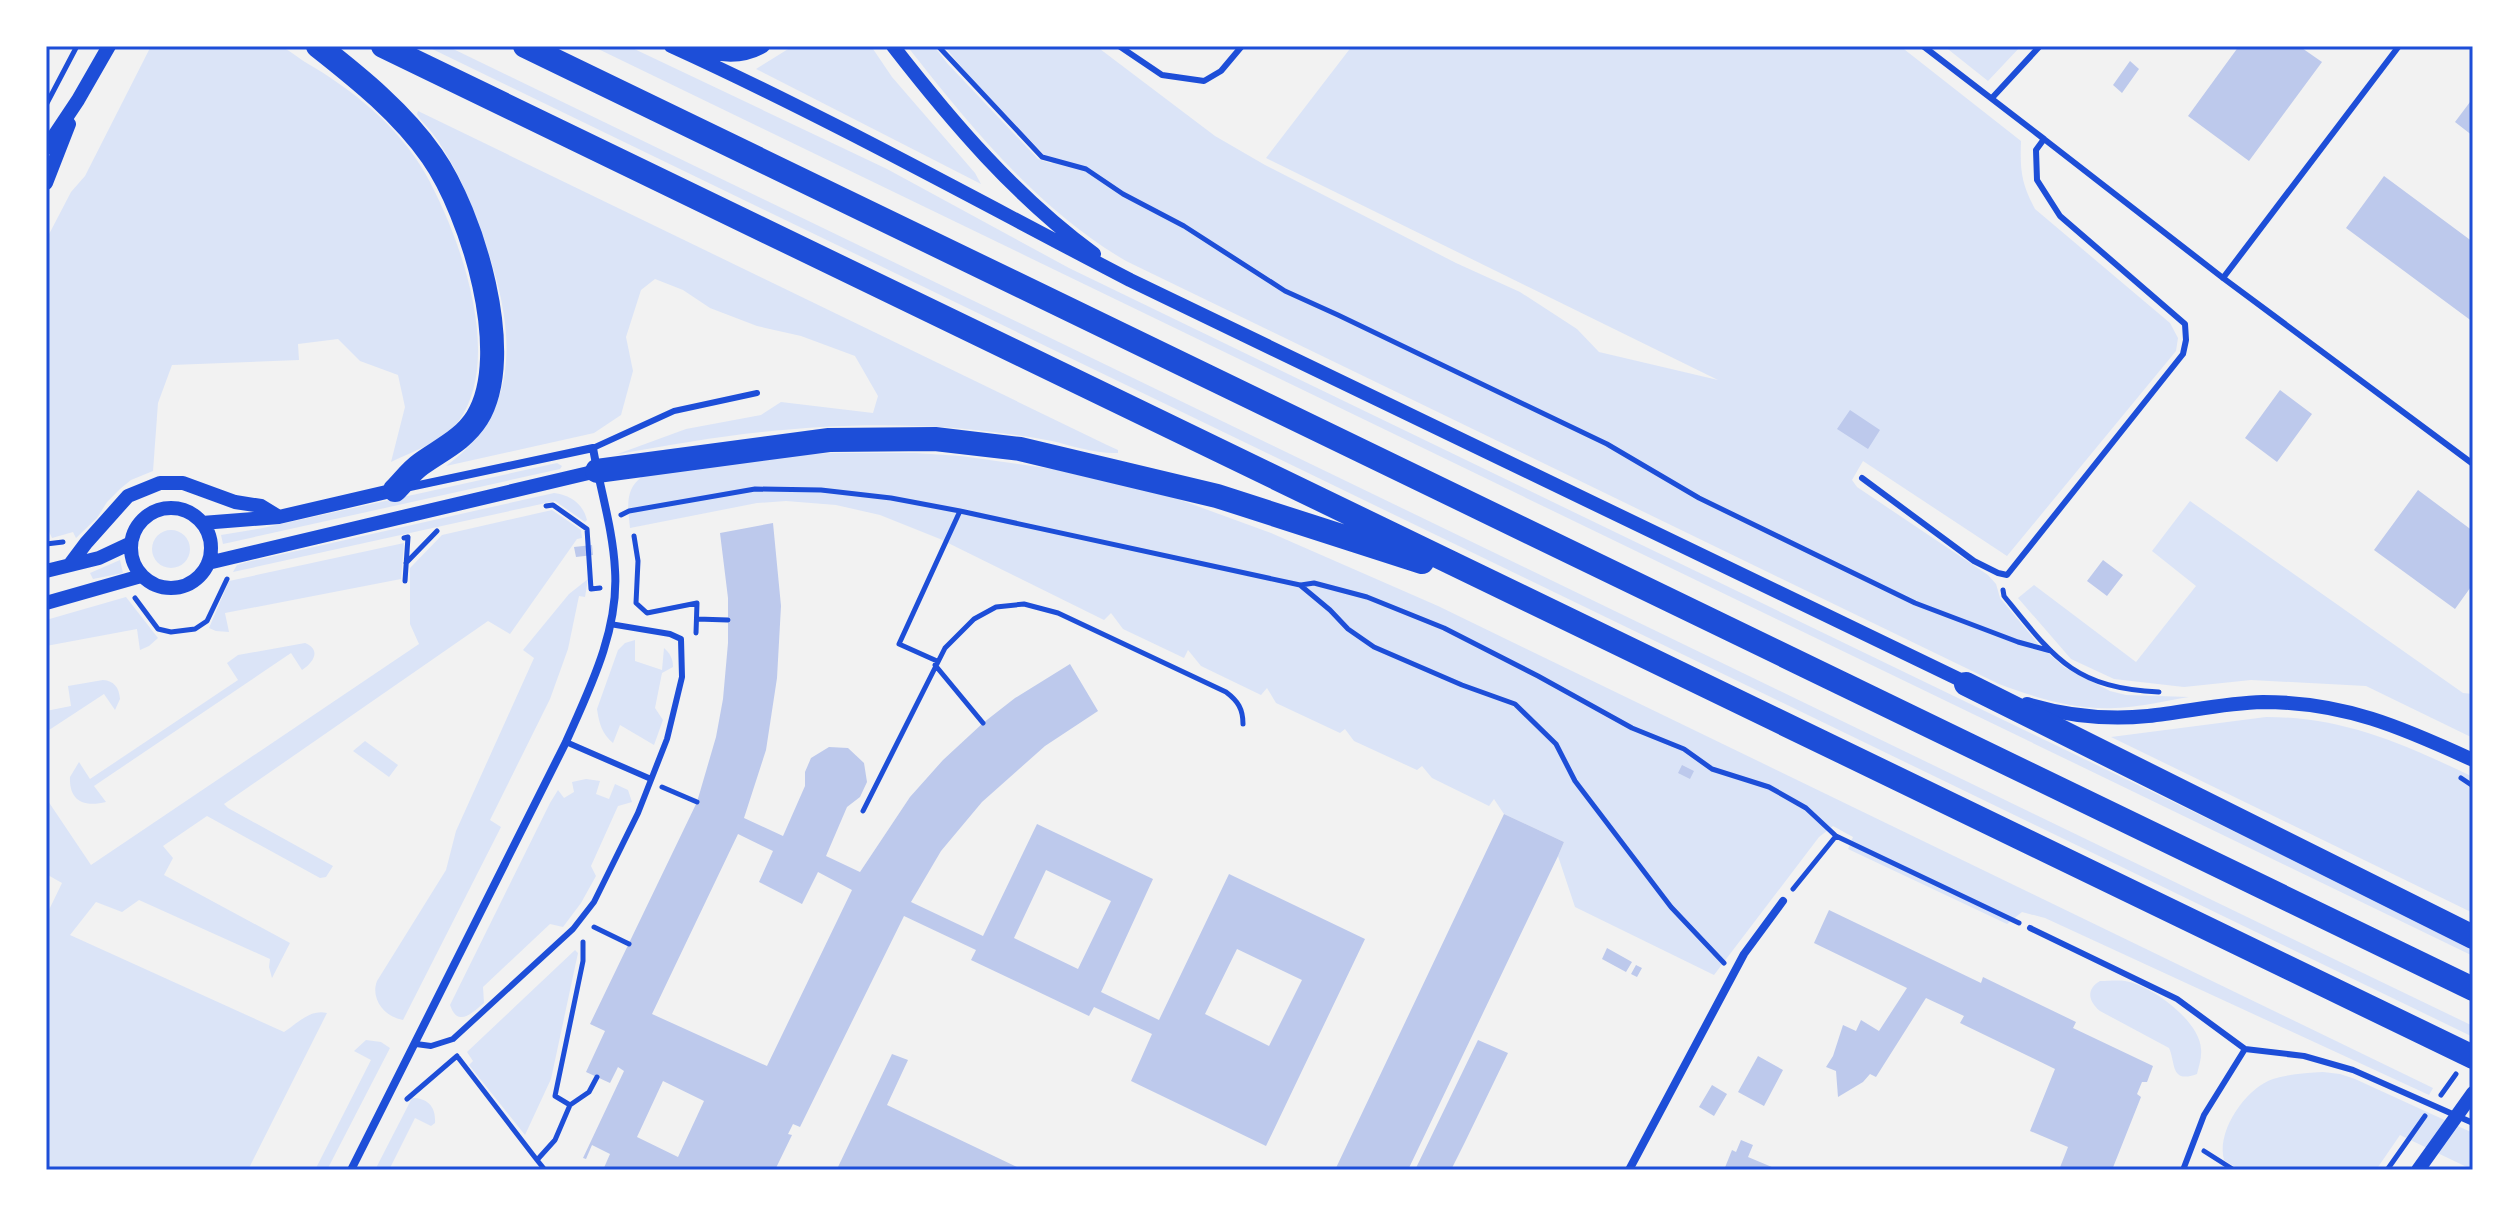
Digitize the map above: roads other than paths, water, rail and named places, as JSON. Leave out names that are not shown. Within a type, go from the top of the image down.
[{"type":"highway","points":[[318,46],[384,101],[434,158],[462,216],[475,252],[492,321],[492,371],[487,396],[478,417],[466,432],[418,466],[395,490]]},
{"type":"highway","points":[[383,46],[2473,1057]]},
{"type":"highway","points":[[525,46],[2473,989]]},
{"type":"highway","points":[[595,460],[829,440],[935,439],[1020,449],[1217,496],[1504,588]]},
{"type":"highway","points":[[1966,684],[2473,937]]},
{"type":"street","points":[[46,148],[109,46]]},
{"type":"street","points":[[671,46],[731,56],[749,54],[763,46]]},
{"type":"street","points":[[671,46],[886,150],[1130,280],[1966,684],[2043,709],[2089,717],[2148,716],[2251,703],[2334,708],[2389,723],[2473,760]]},
{"type":"street","points":[[893,46],[1012,184],[1075,239],[1130,280]]},
{"type":"street","points":[[46,183],[78,100]]},
{"type":"street","points":[[202,523],[279,517],[395,490],[595,460]]},
{"type":"street","points":[[351,1170],[566,742],[593,680],[610,624],[616,588],[608,521],[595,460]]},
{"type":"street","points":[[208,563],[595,460]]},
{"type":"street","points":[[71,563],[128,496],[160,483],[183,483],[235,502],[261,506],[279,517]]},
{"type":"street","points":[[167,508],[192,514],[202,523],[210,542],[208,563],[200,576],[188,585],[162,588],[151,584],[134,566],[131,543],[135,530],[143,519],[167,508]]},
{"type":"street","points":[[46,571],[99,558],[131,543]]},
{"type":"street","points":[[46,603],[141,576]]},
{"type":"street","points":[[1629,1170],[1733,973],[1783,901]]},
{"type":"street","points":[[2418,1170],[2473,1093]]},
{"type":"lane","points":[[1119,46],[1162,75],[1204,81],[1221,71],[1242,46]]},
{"type":"lane","points":[[1923,46],[2223,278],[2473,464]]},
{"type":"lane","points":[[1992,98],[2040,46]]},
{"type":"lane","points":[[2223,278],[2399,46]]},
{"type":"lane","points":[[1862,478],[1974,561],[2007,575],[2183,354],[2185,324],[2060,216],[2037,180],[2036,150],[2044,139]]},
{"type":"lane","points":[[595,460],[674,411],[757,393]]},
{"type":"lane","points":[[416,1044],[431,1046],[453,1039],[573,929],[594,902],[638,813],[667,739],[682,677],[681,639],[670,634],[610,624]]},
{"type":"lane","points":[[566,742],[651,779]]},
{"type":"lane","points":[[2030,928],[2177,999],[2245,1049],[2304,1056],[2353,1070],[2473,1123]]},
{"type":"lane","points":[[2183,1170],[2204,1115],[2245,1049]]}]
